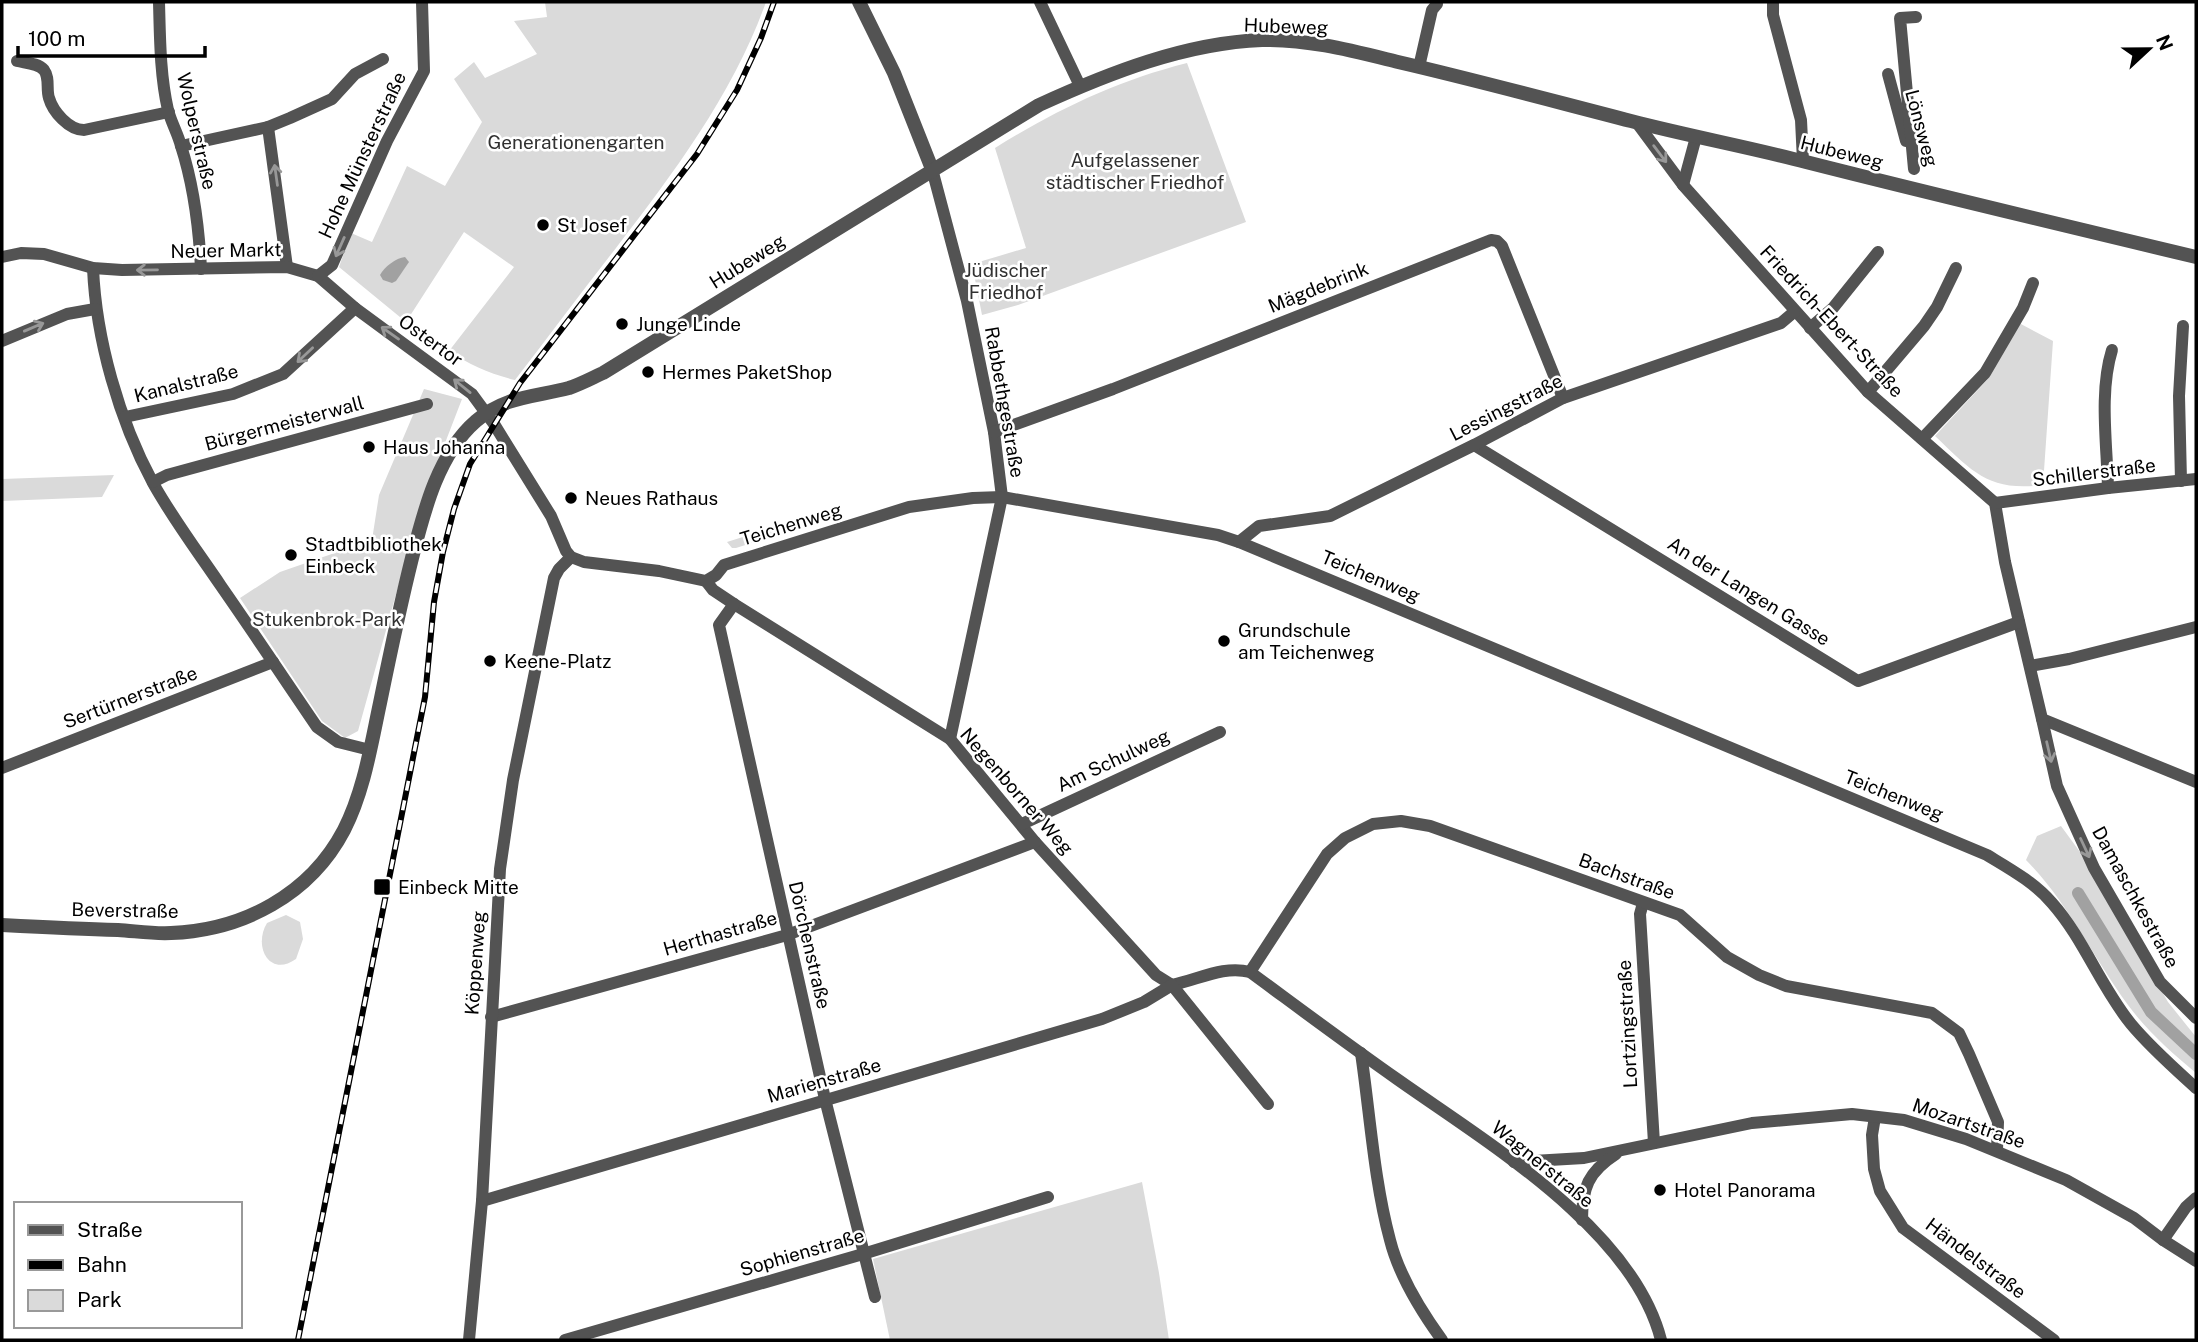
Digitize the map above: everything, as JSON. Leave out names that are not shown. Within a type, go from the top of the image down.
[{"type":"street","name":"Wolperstraße","points":[[159,2],[161,60],[169,112],[181,146],[197,220],[201,269]]},
{"type":"street","name":"Hohe Münsterstraße","points":[[318,276],[332,265],[387,141],[424,71],[422,2]]},
{"type":"street","name":"Rabbethgestraße","points":[[859,2],[894,73],[932,169],[967,301],[994,432],[1002,497],[950,739]]},
{"type":"street","points":[[1040,2],[1080,86]]},
{"type":"street","points":[[1419,66],[1432,10],[1439,2]]},
{"type":"street","points":[[1773,2],[1773,15],[1801,120],[1803,161]]},
{"type":"street","points":[[1914,169],[1900,18],[1916,17]]},
{"type":"street","name":"Hubeweg","points":[[370,750],[404,589],[421,523],[433,489],[450,454],[460,438],[486,414],[516,398],[570,387],[603,373],[1039,105],[1080,86],[1143,63],[1211,46],[1263,40],[1315,43],[1419,66],[1637,123],[1695,143],[1803,161],[1920,192],[2196,257]]},
{"type":"street","points":[[181,146],[268,127],[332,99],[355,74],[383,59]]},
{"type":"street","points":[[17,61],[36,64],[43,69],[47,77],[49,99],[68,125],[75,130],[169,112]]},
{"type":"street","name":"Lönsweg","points":[[1888,74],[1920,192]]},
{"type":"street","points":[[1894,97],[1908,96]]},
{"type":"street","name":"Friedrich-Ebert-Straße","points":[[1637,123],[1683,185],[1868,392],[1995,503]]},
{"type":"street","points":[[268,127],[287,267]]},
{"type":"street","points":[[1683,185],[1695,143]]},
{"type":"street","name":"Mägdebrink","points":[[994,432],[1113,389],[1491,240],[1502,246],[1563,398]]},
{"type":"street","points":[[1810,328],[1833,308],[1878,252]]},
{"type":"street","name":"Neuer Markt","points":[[2,257],[21,253],[44,254],[93,268],[122,270],[287,267],[318,276],[352,305]]},
{"type":"street","points":[[93,268],[95,309],[105,353],[125,417],[152,482],[171,514],[317,727],[338,742],[370,750]]},
{"type":"street","points":[[1868,392],[1924,326],[1937,307],[1956,268]]},
{"type":"street","points":[[1922,439],[1985,373],[2024,308],[2033,283]]},
{"type":"street","name":"Ostertor","points":[[352,305],[472,394],[486,414]]},
{"type":"street","name":"Kanalstraße","points":[[125,417],[233,394],[283,374],[352,305]]},
{"type":"street","points":[[2,341],[67,314],[95,309]]},
{"type":"street","name":"Lessingstraße","points":[[1239,542],[1259,526],[1330,516],[1563,398],[1781,323],[1794,312]]},
{"type":"street","points":[[2181,481],[2179,396],[2183,326]]},
{"type":"street","points":[[2108,488],[2106,401],[2108,364],[2112,350]]},
{"type":"street","name":"Bürgermeisterwall","points":[[152,482],[167,475],[427,404]]},
{"type":"street","points":[[486,414],[551,516],[571,557],[584,562],[659,571],[706,581]]},
{"type":"street","name":"An der Langen Gasse","points":[[1474,445],[1858,681],[2019,622]]},
{"type":"street","name":"Schillerstraße","points":[[1995,503],[2196,479]]},
{"type":"street","name":"Teichenweg","points":[[706,581],[716,575],[724,565],[909,507],[973,498],[1002,497],[1218,535],[1239,542],[1987,855],[2022,876],[2051,902],[2074,932],[2105,987],[2131,1025],[2196,1088]]},
{"type":"street","points":[[1995,503],[2005,562],[2030,666],[2069,659],[2196,627]]},
{"type":"street","name":"Köppenweg","points":[[469,1340],[482,1201],[500,869],[513,780],[554,578],[571,557]]},
{"type":"street","name":"Negenborner Weg","points":[[706,581],[713,590],[734,604],[950,739],[1035,842],[1156,975],[1171,985],[1268,1104]]},
{"type":"street","name":"Dörchenstraße","points":[[734,604],[719,625],[825,1099],[876,1297]]},
{"type":"street","name":"Sertürnerstraße","points":[[2,768],[273,662]]},
{"type":"street","name":"Damaschkestraße","points":[[2030,666],[2057,786],[2094,869],[2161,982],[2196,1018]]},
{"type":"street","points":[[2042,719],[2196,782]]},
{"type":"street","name":"Am Schulweg","points":[[1022,824],[1220,732]]},
{"type":"street","name":"Beverstraße","points":[[2,925],[170,933],[246,918],[267,909],[310,876],[330,852],[345,828],[370,750]]},
{"type":"street","name":"Bachstraße","points":[[1250,972],[1327,854],[1345,838],[1373,824],[1401,821],[1430,826],[1680,915],[1727,957],[1786,986],[1932,1013],[1959,1033],[1998,1122],[1997,1150]]},
{"type":"street","name":"Herthastraße","points":[[491,1017],[787,934],[1035,842]]},
{"type":"street","name":"Lortzingstraße","points":[[1643,903],[1640,914],[1654,1143]]},
{"type":"street","points":[[1171,985],[1236,968],[1250,972],[1361,1054],[1390,1242],[1425,1315],[1443,1340]]},
{"type":"street","name":"Marienstraße","points":[[482,1201],[1102,1019],[1144,1002],[1171,985]]},
{"type":"street","name":"Wagnerstraße","points":[[1361,1054],[1514,1162],[1561,1199],[1632,1276],[1656,1322],[1661,1340]]},
{"type":"street","name":"Mozartstraße","points":[[1514,1162],[1584,1158],[1752,1123],[1852,1114],[1904,1120],[1997,1150],[2066,1180],[2134,1218],[2162,1240],[2196,1261]]},
{"type":"street","name":"Händelstraße","points":[[1875,1117],[1872,1135],[1874,1169],[1880,1191],[1903,1228],[2054,1340]]},
{"type":"street","name":"Mozartstraße","points":[[1582,1220],[1582,1197],[1589,1178],[1602,1163],[1622,1150]]},
{"type":"street","name":"Sophienstraße","points":[[565,1340],[1048,1198]]},
{"type":"street","points":[[2162,1240],[2186,1207],[2196,1198]]},
{"type":"green space","name":"Generationengarten","points":[[545,2],[766,2],[737,68],[701,131],[638,219],[515,380],[480,368],[449,351],[514,267],[464,232],[406,322],[339,267],[351,233],[372,242],[407,166],[445,186],[482,122],[454,79],[474,62],[485,78],[537,54],[514,21],[547,17]]},
{"type":"green space","name":"Aufgelassener städtischer Friedhof","points":[[1187,63],[1246,222],[1018,305],[982,315],[972,264],[1026,248],[995,148],[1087,98]]},
{"type":"green space","points":[[2019,323],[2053,341],[2043,485],[2024,486],[1994,482],[1971,469],[1935,436],[1987,380]]},
{"type":"green space","name":"Stukenbrok-Park","points":[[424,389],[462,399],[420,508],[358,731],[345,738],[322,721],[240,598],[280,572],[372,540],[379,495]]},
{"type":"green space","points":[[114,475],[102,497],[2,501],[2,479]]},
{"type":"green space","points":[[774,527],[774,534],[770,537],[736,548],[732,548],[727,542]]},
{"type":"green space","points":[[2061,826],[2080,852],[2168,1002],[2196,1037],[2196,1073],[2135,1015],[2055,894],[2026,860],[2037,836]]},
{"type":"green space","points":[[286,915],[300,922],[303,939],[296,959],[278,965],[266,957],[263,950],[263,932],[267,923]]},
{"type":"green space","points":[[1142,1182],[1169,1340],[890,1340],[873,1259]]},
{"type":"shaded area","points":[[405,257],[409,262],[396,281],[392,283],[383,280],[380,275],[384,269]]},
{"type":"waterway","points":[[2078,893],[2151,1012],[2196,1054]]},
{"type":"railway","points":[[298,1340],[425,697],[434,602],[443,552],[470,464],[520,383],[697,154],[737,90],[774,2]]},
{"type":"place","name":"St Josef","points":[[543,225]]},
{"type":"place","name":"Junge Linde","points":[[622,324]]},
{"type":"place","name":"Hermes PaketShop","points":[[648,372]]},
{"type":"place","name":"Haus Johanna","points":[[369,447]]},
{"type":"place","name":"Neues Rathaus","points":[[571,498]]},
{"type":"place","name":"Stadtbibliothek Einbeck","points":[[291,555]]},
{"type":"place","name":"Grundschule am Teichenweg","points":[[1224,641]]},
{"type":"place","name":"Keene-Platz","points":[[490,661]]},
{"type":"place","name":"Einbeck Mitte","points":[[382,887]]},
{"type":"place","name":"Hotel Panorama","points":[[1660,1190]]},
{"type":"park label","name":"Jüdischer Friedhof","points":[[1006,281]]}]
